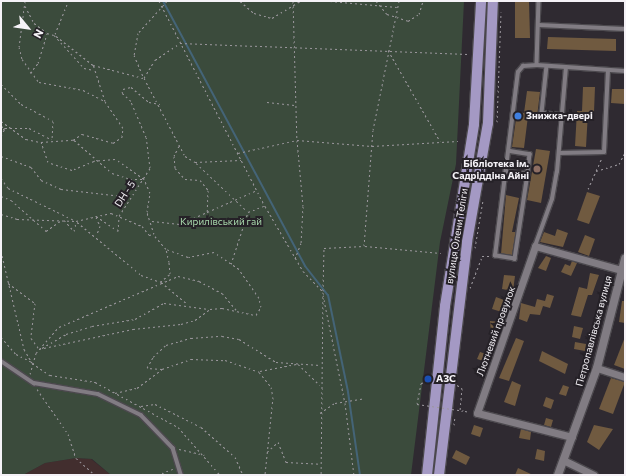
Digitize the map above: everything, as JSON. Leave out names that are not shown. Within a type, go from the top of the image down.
[{"type":"main road","name":"вулиця Олени Теліги","points":[[427,475],[446,306],[474,124],[481,1]]},
{"type":"main road","name":"вулиця Олени Теліги","points":[[439,475],[467,242],[488,123],[493,1]]},
{"type":"street","points":[[534,246],[621,270]]},
{"type":"street","name":"Лютневий провулок","points":[[534,246],[477,413],[572,437]]},
{"type":"street","name":"Петропавлівська вулиця","points":[[558,475],[597,368],[621,284],[621,270],[625,259]]},
{"type":"street","points":[[597,368],[625,377]]},
{"type":"street","points":[[563,460],[594,475]]},
{"type":"lane","points":[[537,65],[539,1]]},
{"type":"lane","points":[[539,25],[625,28]]},
{"type":"lane","points":[[510,151],[530,154],[516,260],[494,256],[510,151],[519,68],[537,65],[608,72],[625,71]]},
{"type":"lane","points":[[547,66],[542,113],[562,115]]},
{"type":"lane","points":[[534,246],[552,199],[559,153],[566,68]]},
{"type":"lane","points":[[559,153],[604,152],[608,72]]},
{"type":"lane","points":[[507,172],[528,174]]},
{"type":"lane","points":[[1,361],[28,381],[98,394],[122,404],[157,428],[173,448],[181,475]]},
{"type":"path","points":[[26,1],[24,6],[19,47],[30,73],[39,82],[83,90],[105,101]]},
{"type":"path","points":[[54,35],[68,1]]},
{"type":"path","points":[[159,1],[258,189],[264,206],[295,258],[323,292],[345,403],[354,475]]},
{"type":"path","points":[[167,1],[138,33],[134,55],[144,78],[160,105],[179,146],[248,212]]},
{"type":"path","points":[[240,1],[254,13],[272,18],[300,1]]},
{"type":"path","points":[[293,1],[298,105],[297,140],[303,206],[299,248],[295,258]]},
{"type":"path","points":[[330,1],[398,7]]},
{"type":"path","points":[[376,1],[396,18],[408,20],[419,14],[423,1]]},
{"type":"path","points":[[364,246],[372,146],[388,50],[399,1]]},
{"type":"path","points":[[24,6],[34,23],[47,33],[54,35],[93,65],[144,78]]},
{"type":"path","points":[[30,73],[38,63],[47,33]]},
{"type":"path","points":[[54,35],[75,61],[94,70]]},
{"type":"path","points":[[144,78],[155,60],[180,43],[468,54]]},
{"type":"path","points":[[388,50],[440,142]]},
{"type":"path","points":[[1,126],[26,139],[41,142],[52,140],[73,140],[82,134],[113,142],[122,137],[123,128],[105,101],[93,65]]},
{"type":"path","points":[[1,84],[21,104],[53,121],[52,140]]},
{"type":"path","name":"DH - 5","points":[[96,216],[118,231],[119,216],[150,168],[146,137],[131,101],[122,93],[131,87],[149,102],[160,105]]},
{"type":"path","points":[[267,102],[298,105]]},
{"type":"path","points":[[1,121],[5,128]]},
{"type":"path","points":[[1,131],[5,128],[29,128],[52,140]]},
{"type":"path","points":[[1,136],[5,128]]},
{"type":"path","points":[[73,140],[94,161],[124,177],[144,179]]},
{"type":"path","points":[[238,153],[246,154],[297,140],[372,146],[458,141]]},
{"type":"path","points":[[39,350],[66,334],[135,319],[164,303],[187,304],[210,309],[222,308],[240,313],[256,315],[261,307],[250,281],[214,252],[188,258],[166,249],[154,234],[152,221],[147,212],[150,193],[144,179],[115,159],[94,161],[72,170],[48,162],[41,142]]},
{"type":"path","points":[[179,146],[174,156],[175,168],[185,179],[200,180],[208,190],[206,214]]},
{"type":"path","points":[[588,189],[604,152]]},
{"type":"path","points":[[596,171],[619,164],[625,152]]},
{"type":"path","points":[[1,156],[32,167],[41,180],[61,189],[132,197]]},
{"type":"path","points":[[195,162],[242,160]]},
{"type":"path","points":[[1,178],[8,188],[76,221],[96,235],[141,275],[160,282],[174,297],[187,304]]},
{"type":"path","points":[[152,221],[180,224],[236,201],[258,189]]},
{"type":"path","points":[[1,196],[35,220],[46,230],[63,219]]},
{"type":"path","points":[[248,212],[264,206]]},
{"type":"path","points":[[230,264],[248,212]]},
{"type":"path","points":[[1,214],[35,220],[63,219],[76,221],[111,213],[142,226],[149,235],[154,234]]},
{"type":"path","points":[[96,216],[100,226],[96,235]]},
{"type":"path","points":[[63,219],[74,232],[76,221]]},
{"type":"path","points":[[321,475],[320,385],[324,248],[364,246],[441,253]]},
{"type":"path","points":[[28,381],[32,362],[39,350],[59,327],[126,301],[160,282],[170,274],[166,249]]},
{"type":"path","points":[[1,251],[24,349],[32,362]]},
{"type":"path","points":[[468,294],[482,256],[494,256]]},
{"type":"path","points":[[160,282],[178,276],[199,281],[222,292],[240,313]]},
{"type":"path","points":[[8,283],[35,304],[31,338],[39,350]]},
{"type":"path","points":[[39,350],[133,329],[181,324],[195,320],[210,309]]},
{"type":"path","points":[[162,369],[147,368],[153,357],[166,345],[191,338],[222,336],[239,339],[276,362],[321,366]]},
{"type":"path","points":[[1,337],[20,358],[32,362],[50,375],[95,382],[178,427],[205,455],[220,475]]},
{"type":"path","points":[[115,394],[137,388],[162,369],[191,359],[225,360],[259,372],[297,364]]},
{"type":"path","points":[[297,364],[320,385]]},
{"type":"path","points":[[259,372],[271,387],[273,398],[265,475]]},
{"type":"path","points":[[426,382],[421,383],[417,404],[464,411]]},
{"type":"path","points":[[34,383],[68,434],[76,458],[95,475]]},
{"type":"path","points":[[458,386],[462,388],[460,410]]},
{"type":"path","points":[[320,413],[335,403],[354,402],[365,398]]},
{"type":"path","points":[[139,407],[155,404],[201,426],[235,457],[243,475]]},
{"type":"path","points":[[267,452],[278,442],[286,462],[321,464]]},
{"type":"path","points":[[173,448],[205,455]]},
{"type":"path","points":[[156,475],[179,466]]},
{"type":"shaded area","points":[[76,458],[91,459],[111,475],[23,475],[45,463]]},
{"type":"green space","name":"Кирилівський гай","points":[[1,1],[464,1],[456,164],[440,242],[411,475],[111,475],[92,459],[76,458],[45,463],[23,475],[1,475]]},
{"type":"building","points":[[515,1],[529,1],[530,38],[515,38]]},
{"type":"building","points":[[548,37],[616,39],[616,51],[547,49]]},
{"type":"building","points":[[583,87],[595,87],[594,112],[588,112],[586,147],[575,146],[577,111],[582,111]]},
{"type":"building","points":[[612,89],[625,89],[625,104],[611,103]]},
{"type":"building","points":[[527,91],[540,92],[537,117],[528,116],[524,148],[512,147],[517,112],[524,113]]},
{"type":"building","points":[[536,149],[550,151],[541,203],[527,200]]},
{"type":"building","points":[[587,192],[600,196],[589,224],[577,220]]},
{"type":"building","points":[[506,195],[519,198],[512,232],[516,232],[512,255],[501,254]]},
{"type":"building","points":[[557,229],[568,233],[563,247],[540,242],[544,232],[555,236]]},
{"type":"building","points":[[585,235],[595,239],[589,256],[578,252]]},
{"type":"building","points":[[546,256],[551,258],[546,271],[538,268]]},
{"type":"building","points":[[572,261],[577,263],[571,276],[561,272],[565,264],[570,266]]},
{"type":"building","points":[[590,273],[599,275],[592,295],[588,295],[581,317],[571,315],[579,287],[587,289]]},
{"type":"building","points":[[504,275],[515,276],[513,291],[502,289]]},
{"type":"building","points":[[547,294],[554,296],[550,308],[543,306],[540,315],[530,314],[527,322],[519,319],[521,303],[535,307],[537,299],[545,301]]},
{"type":"building","points":[[496,297],[509,302],[505,313],[492,309]]},
{"type":"building","points":[[622,301],[625,301],[625,323],[619,322]]},
{"type":"building","points":[[490,321],[500,322],[498,334],[491,333]]},
{"type":"building","points":[[574,326],[583,328],[580,339],[572,337]]},
{"type":"building","points":[[625,337],[625,369],[614,365]]},
{"type":"building","points":[[516,338],[524,341],[509,381],[499,378]]},
{"type":"building","points":[[575,342],[586,344],[585,351],[574,349]]},
{"type":"building","points":[[489,346],[494,348],[489,363],[477,359],[480,352],[486,354]]},
{"type":"building","points":[[542,351],[568,364],[565,374],[539,361]]},
{"type":"building","points":[[611,378],[625,382],[613,414],[599,409]]},
{"type":"building","points":[[512,381],[521,385],[515,406],[504,402]]},
{"type":"building","points":[[563,385],[569,387],[566,396],[559,394]]},
{"type":"building","points":[[546,397],[554,400],[551,409],[543,406]]},
{"type":"building","points":[[546,418],[553,420],[551,427],[544,425]]},
{"type":"building","points":[[474,425],[483,428],[480,437],[471,434]]},
{"type":"building","points":[[594,425],[613,429],[599,450],[587,442]]},
{"type":"building","points":[[521,429],[531,432],[530,440],[519,438]]},
{"type":"building","points":[[537,449],[545,451],[544,461],[535,459]]},
{"type":"building","points":[[456,450],[470,457],[466,465],[452,458]]},
{"type":"building","points":[[518,468],[533,475],[515,475]]},
{"type":"waterway","points":[[163,1],[305,266],[328,295],[348,392],[360,475]]},
{"type":"place","name":"Знижка-двері","points":[[518,116]]},
{"type":"place","name":"Бібліотека ім. Садріддіна Айні","points":[[537,169]]},
{"type":"place","name":"АЗС","points":[[428,379]]}]
